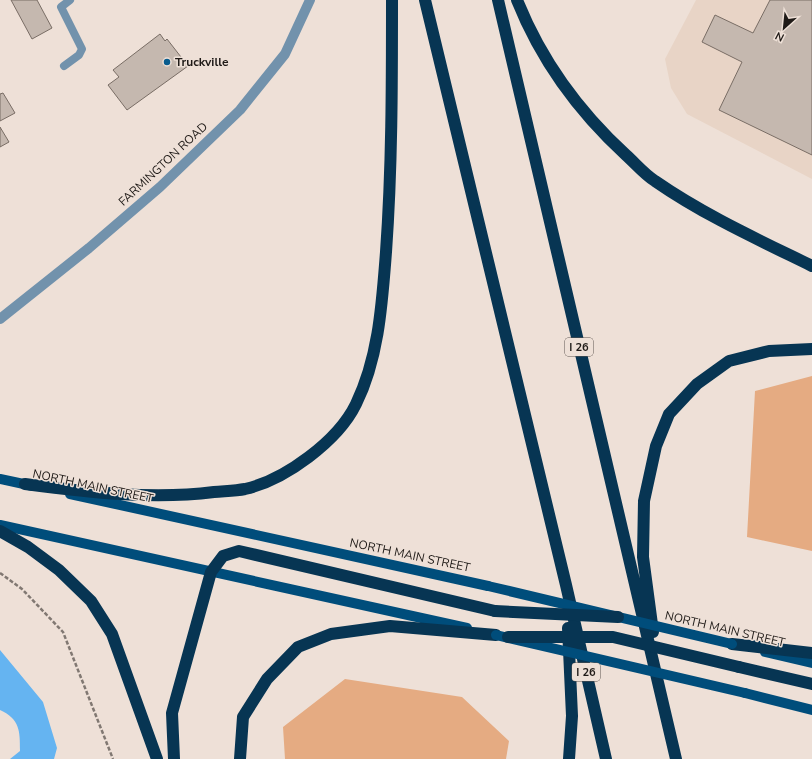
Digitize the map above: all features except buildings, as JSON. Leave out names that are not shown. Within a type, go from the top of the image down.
[{"type":"highway","points":[[24,484],[116,494],[187,496],[246,489],[292,470],[330,440],[356,405],[376,350],[389,202],[392,92],[392,0]]},
{"type":"highway","name":"I 26","points":[[425,0],[566,585],[606,759]]},
{"type":"highway","name":"I 26","points":[[498,0],[676,759]]},
{"type":"highway","points":[[517,0],[528,27],[562,85],[600,131],[654,181],[721,221],[812,266]]},
{"type":"highway","points":[[660,695],[643,557],[644,500],[656,446],[669,414],[697,384],[729,361],[769,351],[812,349]]},
{"type":"highway","points":[[0,531],[28,547],[59,570],[91,601],[112,634],[157,759]]},
{"type":"highway","points":[[174,759],[172,713],[211,572],[223,556],[239,551],[495,611],[618,617]]},
{"type":"highway","points":[[566,585],[572,716],[569,759]]},
{"type":"highway","points":[[240,759],[243,717],[267,679],[298,647],[331,634],[390,626],[502,636],[613,637],[812,684]]},
{"type":"highway","points":[[732,644],[812,653]]},
{"type":"main road","name":"NORTH MAIN STREET","points":[[0,479],[488,586],[812,663]]},
{"type":"main road","points":[[0,525],[502,636],[812,710]]},
{"type":"street","name":"FARMINGTON ROAD","points":[[0,319],[89,248],[156,191],[240,110],[286,54],[310,0]]},
{"type":"lane","points":[[64,66],[79,55],[82,49],[61,7],[70,0]]},
{"type":"path","points":[[0,573],[22,589],[63,632],[113,759]]},
{"type":"shaded area","points":[[696,0],[812,0],[812,179],[687,114],[671,88],[665,59]]},
{"type":"shaded area","points":[[812,376],[812,551],[747,537],[755,391]]},
{"type":"shaded area","points":[[345,679],[462,697],[509,741],[506,759],[285,759],[283,727]]},
{"type":"water","points":[[0,650],[43,702],[57,748],[54,759],[10,759],[20,751],[20,737],[18,726],[12,717],[0,710]]},
{"type":"place","name":"Truckville","points":[[167,62]]}]
